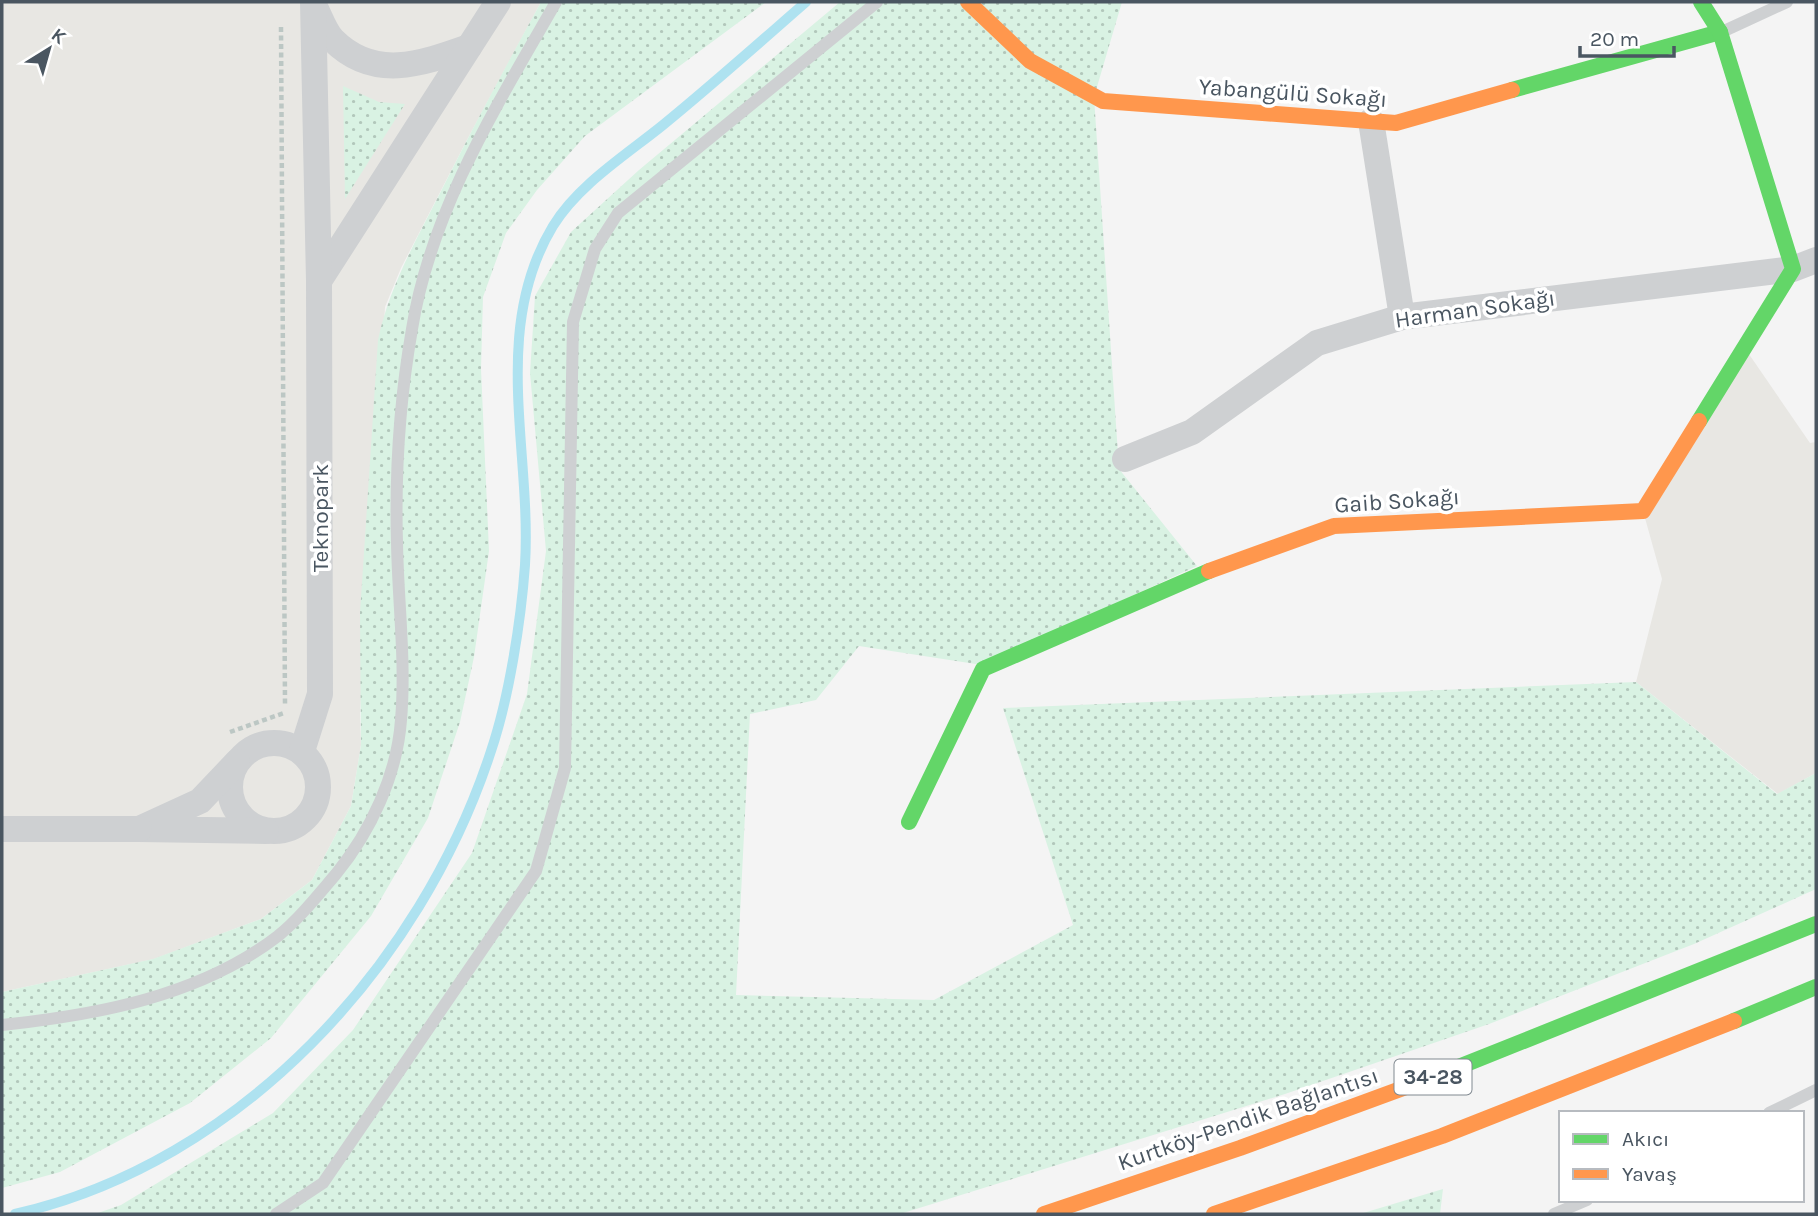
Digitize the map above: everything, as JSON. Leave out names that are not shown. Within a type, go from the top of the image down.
[{"type":"main road","name":"Yabangülü Sokağı","points":[[968,2],[1030,61],[1103,101],[1396,123],[1720,32]]},
{"type":"main road","points":[[1701,2],[1720,32],[1805,264]]},
{"type":"main road","name":"Gaib Sokağı","points":[[909,822],[983,669],[1228,562],[1334,526],[1643,510],[1805,264]]},
{"type":"main road","name":"Kurtköy-Pendik Bağlantısı","points":[[1044,1214],[1343,1111],[1663,988],[1816,924]]},
{"type":"main road","name":"34-28","points":[[1214,1214],[1308,1185],[1604,1076],[1816,987]]},
{"type":"street","points":[[319,281],[498,2]]},
{"type":"street","name":"Teknopark","points":[[313,3],[332,39],[362,60],[380,66],[422,64],[468,47]]},
{"type":"street","name":"Teknopark","points":[[302,751],[320,694],[319,281],[313,3]]},
{"type":"street","points":[[1371,121],[1402,317]]},
{"type":"street","name":"Harman Sokağı","points":[[1125,459],[1192,432],[1317,343],[1402,317],[1805,264]]},
{"type":"street","points":[[2,828],[276,831],[302,822],[317,799],[316,771],[302,751],[270,743],[233,748]]},
{"type":"street","points":[[139,829],[200,802],[233,748]]},
{"type":"street","points":[[233,748],[230,782],[231,797],[237,811],[254,826],[276,831]]},
{"type":"lane","points":[[2,1026],[90,1013],[134,1003],[187,986],[243,958],[278,935],[310,905],[351,856],[376,811],[392,767],[401,721],[398,482],[405,377],[420,285],[448,207],[468,163],[556,2]]},
{"type":"lane","points":[[276,1214],[323,1183],[536,871],[565,768],[573,322],[595,249],[618,213],[877,2]]},
{"type":"lane","points":[[1720,32],[1787,2]]},
{"type":"lane","points":[[1773,1111],[1816,1090]]},
{"type":"lane","points":[[1554,1214],[1582,1202]]},
{"type":"path","points":[[233,748],[229,732],[285,712],[281,15]]},
{"type":"shaded area","points":[[2,2],[541,2],[401,268],[385,307],[360,714],[361,745],[351,806],[312,880],[261,919],[154,959],[2,992]]},
{"type":"shaded area","points":[[1742,344],[1810,443],[1816,442],[1816,773],[1778,794],[1636,682],[1662,579],[1643,511]]},
{"type":"green space","points":[[541,2],[766,2],[585,136],[537,190],[506,233],[483,297],[481,369],[489,551],[474,657],[460,722],[428,818],[371,916],[271,1038],[190,1103],[60,1172],[2,1188],[2,992],[153,959],[261,919],[312,880],[351,806],[361,745],[360,613],[378,340],[395,284],[411,249]]},
{"type":"green space","points":[[840,2],[1122,2],[1094,97],[1119,469],[1197,566],[982,665],[859,646],[816,700],[750,714],[736,995],[934,1000],[1073,925],[1003,708],[1636,682],[1777,794],[1816,773],[1816,889],[1694,944],[1489,1024],[1285,1094],[900,1214],[95,1214],[121,1205],[273,1113],[353,1030],[472,853],[527,694],[546,551],[530,373],[535,296],[571,232],[639,170]]},
{"type":"green space","points":[[343,86],[379,102],[405,104],[345,199]]},
{"type":"green space","points":[[1443,1189],[1440,1214],[1360,1214]]},
{"type":"waterway","points":[[15,1214],[97,1188],[174,1150],[246,1102],[311,1044],[369,979],[419,907],[460,831],[491,751],[513,659],[521,610],[526,522],[518,349],[523,307],[534,266],[563,211],[589,184],[681,110],[806,2]]},
{"type":"traffic: fast","points":[[1699,421],[1793,269],[1720,32],[1701,2]]},
{"type":"traffic: fast","points":[[1512,90],[1720,32]]},
{"type":"traffic: fast","points":[[909,822],[983,669],[1209,571]]},
{"type":"traffic: fast","points":[[1436,1076],[1816,924]]},
{"type":"traffic: fast","points":[[1734,1021],[1816,987]]},
{"type":"traffic: slow","points":[[968,2],[1030,61],[1103,101],[1396,123],[1512,90]]},
{"type":"traffic: slow","points":[[1209,571],[1334,526],[1643,511],[1699,421]]},
{"type":"traffic: slow","points":[[1214,1214],[1442,1136],[1734,1021]]},
{"type":"traffic: slow","points":[[1044,1214],[1240,1148],[1436,1076]]}]
